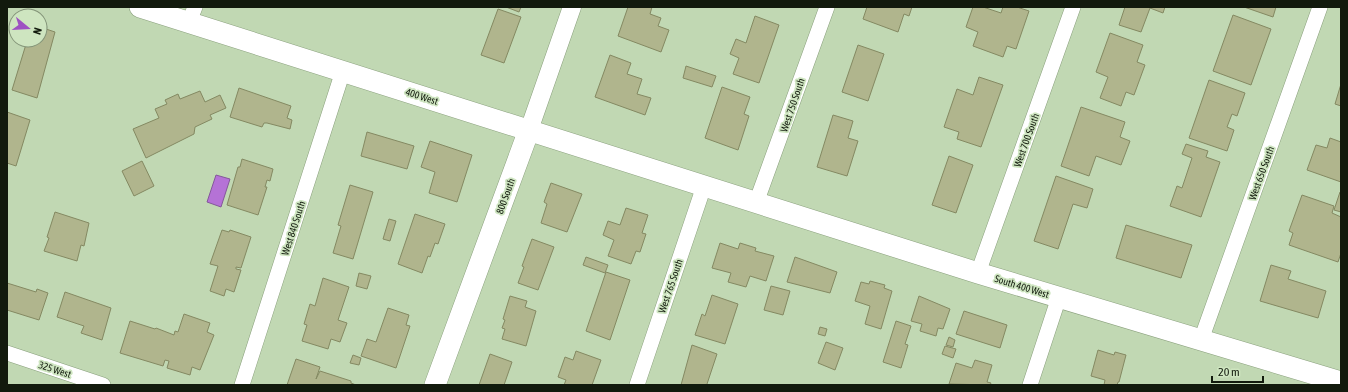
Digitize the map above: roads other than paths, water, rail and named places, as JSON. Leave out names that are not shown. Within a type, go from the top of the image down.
[{"type":"main road","name":"400 West","points":[[140,7],[192,15],[343,71],[704,186]]},
{"type":"main road","name":"800 South","points":[[435,385],[529,130]]},
{"type":"main road","name":"South 400 West","points":[[704,186],[1059,298],[1341,382]]},
{"type":"street","name":"800 South","points":[[529,130],[572,7]]},
{"type":"street","name":"West 750 South","points":[[756,203],[826,7]]},
{"type":"street","name":"West 700 South","points":[[978,273],[1073,7]]},
{"type":"street","name":"West 650 South","points":[[1201,340],[1320,7]]},
{"type":"street","name":"West 840 South","points":[[242,385],[343,71]]},
{"type":"street","name":"West 765 South","points":[[637,385],[704,186]]},
{"type":"street","points":[[1030,385],[1059,298]]},
{"type":"street","name":"325 West","points":[[7,353],[103,385]]}]
